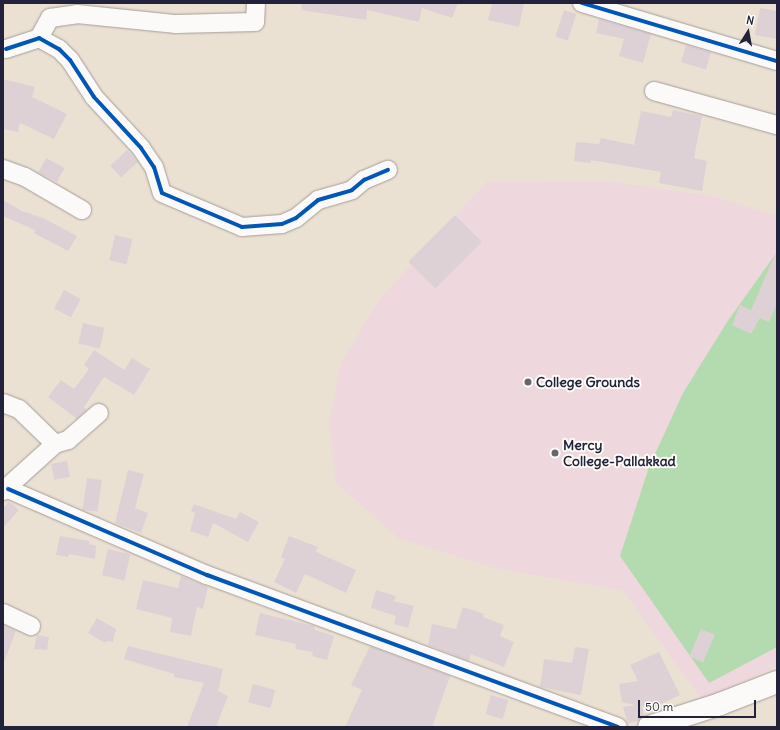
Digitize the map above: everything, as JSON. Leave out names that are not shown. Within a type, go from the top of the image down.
[{"type":"main road","points":[[649,727],[720,704],[777,682]]},
{"type":"street","points":[[6,49],[39,38],[50,18],[77,14],[176,24],[255,22],[256,3]]},
{"type":"street","points":[[582,3],[626,9],[777,60]]},
{"type":"street","points":[[39,38],[59,49],[70,60],[94,97],[141,148],[154,167],[162,193],[242,227],[282,224],[296,218],[318,200],[352,190],[364,180],[388,170]]},
{"type":"street","points":[[654,91],[777,125]]},
{"type":"street","points":[[3,169],[25,177],[82,210]]},
{"type":"street","points":[[3,403],[19,409],[55,444]]},
{"type":"street","points":[[99,413],[68,440],[55,444],[6,490],[207,575],[618,727]]},
{"type":"street","points":[[3,613],[31,626]]},
{"type":"shaded area","name":"Mercy College-Pallakkad","points":[[606,181],[713,196],[777,216],[777,666],[703,701],[623,591],[490,567],[398,538],[336,483],[329,422],[341,362],[379,300],[486,182]]},
{"type":"green space","points":[[777,252],[777,647],[709,683],[620,556],[649,467],[683,393],[727,322]]},
{"type":"building","points":[[302,3],[458,3],[452,18],[422,8],[419,22],[367,10],[366,20],[301,10]]},
{"type":"building","points":[[492,3],[524,3],[519,27],[488,20]]},
{"type":"building","points":[[760,8],[777,11],[777,39],[755,35]]},
{"type":"building","points":[[564,10],[576,14],[568,41],[555,37]]},
{"type":"building","points":[[599,19],[651,34],[643,63],[619,56],[624,39],[596,33]]},
{"type":"building","points":[[686,45],[711,52],[706,69],[681,62]]},
{"type":"building","points":[[3,79],[35,87],[32,97],[67,114],[54,139],[20,123],[18,132],[3,129]]},
{"type":"building","points":[[673,110],[702,116],[694,158],[707,161],[702,191],[659,183],[661,172],[591,160],[591,163],[574,161],[576,142],[599,144],[601,138],[634,145],[641,111],[671,117]]},
{"type":"building","points":[[127,150],[138,162],[121,177],[110,166]]},
{"type":"building","points":[[46,158],[65,168],[57,182],[38,172]]},
{"type":"building","points":[[3,200],[22,211],[43,218],[77,236],[68,251],[34,233],[35,230],[3,216]]},
{"type":"building","points":[[455,215],[482,242],[435,289],[408,262]]},
{"type":"building","points":[[115,235],[133,239],[127,264],[109,260]]},
{"type":"building","points":[[777,250],[777,303],[769,322],[760,318],[751,334],[732,325],[740,305],[751,310]]},
{"type":"building","points":[[64,290],[81,299],[71,317],[54,309]]},
{"type":"building","points":[[83,323],[104,328],[100,348],[78,343]]},
{"type":"building","points":[[94,350],[124,370],[132,358],[150,369],[134,395],[104,377],[84,407],[87,409],[77,419],[48,397],[61,380],[74,389],[89,369],[84,365]]},
{"type":"building","points":[[67,461],[70,477],[54,480],[51,464]]},
{"type":"building","points":[[128,470],[144,474],[135,508],[148,513],[141,533],[115,523]]},
{"type":"building","points":[[87,478],[102,480],[97,512],[83,510]]},
{"type":"building","points":[[9,502],[19,510],[3,528],[3,508]]},
{"type":"building","points":[[194,504],[236,519],[240,512],[259,522],[248,542],[213,523],[208,537],[190,531],[195,513],[191,511]]},
{"type":"building","points":[[60,536],[90,541],[89,544],[96,546],[95,559],[69,554],[68,557],[56,555]]},
{"type":"building","points":[[289,536],[318,547],[316,552],[356,570],[346,593],[305,574],[296,593],[274,582],[285,559],[281,557]]},
{"type":"building","points":[[108,549],[130,554],[124,580],[102,575]]},
{"type":"building","points":[[181,576],[208,587],[203,609],[197,607],[191,636],[170,632],[172,618],[136,609],[143,580],[178,588]]},
{"type":"building","points":[[376,590],[396,596],[394,601],[414,606],[408,628],[394,624],[396,616],[371,608]]},
{"type":"building","points":[[463,607],[484,614],[483,617],[504,625],[500,636],[514,642],[504,667],[471,654],[469,661],[428,645],[432,624],[456,629]]},
{"type":"building","points":[[260,613],[314,626],[315,630],[334,636],[327,660],[312,656],[313,652],[295,649],[296,644],[255,635]]},
{"type":"building","points":[[97,618],[116,629],[113,642],[107,641],[105,643],[88,633]]},
{"type":"building","points":[[4,625],[16,631],[3,662]]},
{"type":"building","points":[[701,629],[715,635],[703,662],[689,657]]},
{"type":"building","points":[[37,635],[49,637],[47,650],[34,649]]},
{"type":"building","points":[[128,646],[223,669],[218,691],[228,696],[216,727],[187,727],[204,683],[174,677],[174,674],[124,659]]},
{"type":"building","points":[[370,646],[450,676],[432,727],[345,727],[362,690],[351,685]]},
{"type":"building","points":[[575,647],[589,649],[581,695],[540,687],[544,659],[572,663]]},
{"type":"building","points":[[659,652],[680,695],[653,708],[642,706],[644,716],[638,721],[628,723],[623,707],[635,705],[622,702],[619,684],[638,681],[630,665]]},
{"type":"building","points":[[253,684],[275,690],[270,708],[248,702]]},
{"type":"building","points":[[491,695],[508,700],[503,719],[485,714]]},
{"type":"cycle path","points":[[582,3],[777,61]]},
{"type":"cycle path","points":[[6,49],[39,38],[59,49],[70,60],[94,97],[141,148],[154,167],[162,193],[242,227],[282,224],[296,218],[318,200],[352,190],[364,180],[388,170]]},
{"type":"cycle path","points":[[8,489],[207,575],[618,727]]},
{"type":"place","name":"College Grounds","points":[[528,382]]},
{"type":"place","name":"Mercy College-Pallakkad","points":[[555,453]]}]
